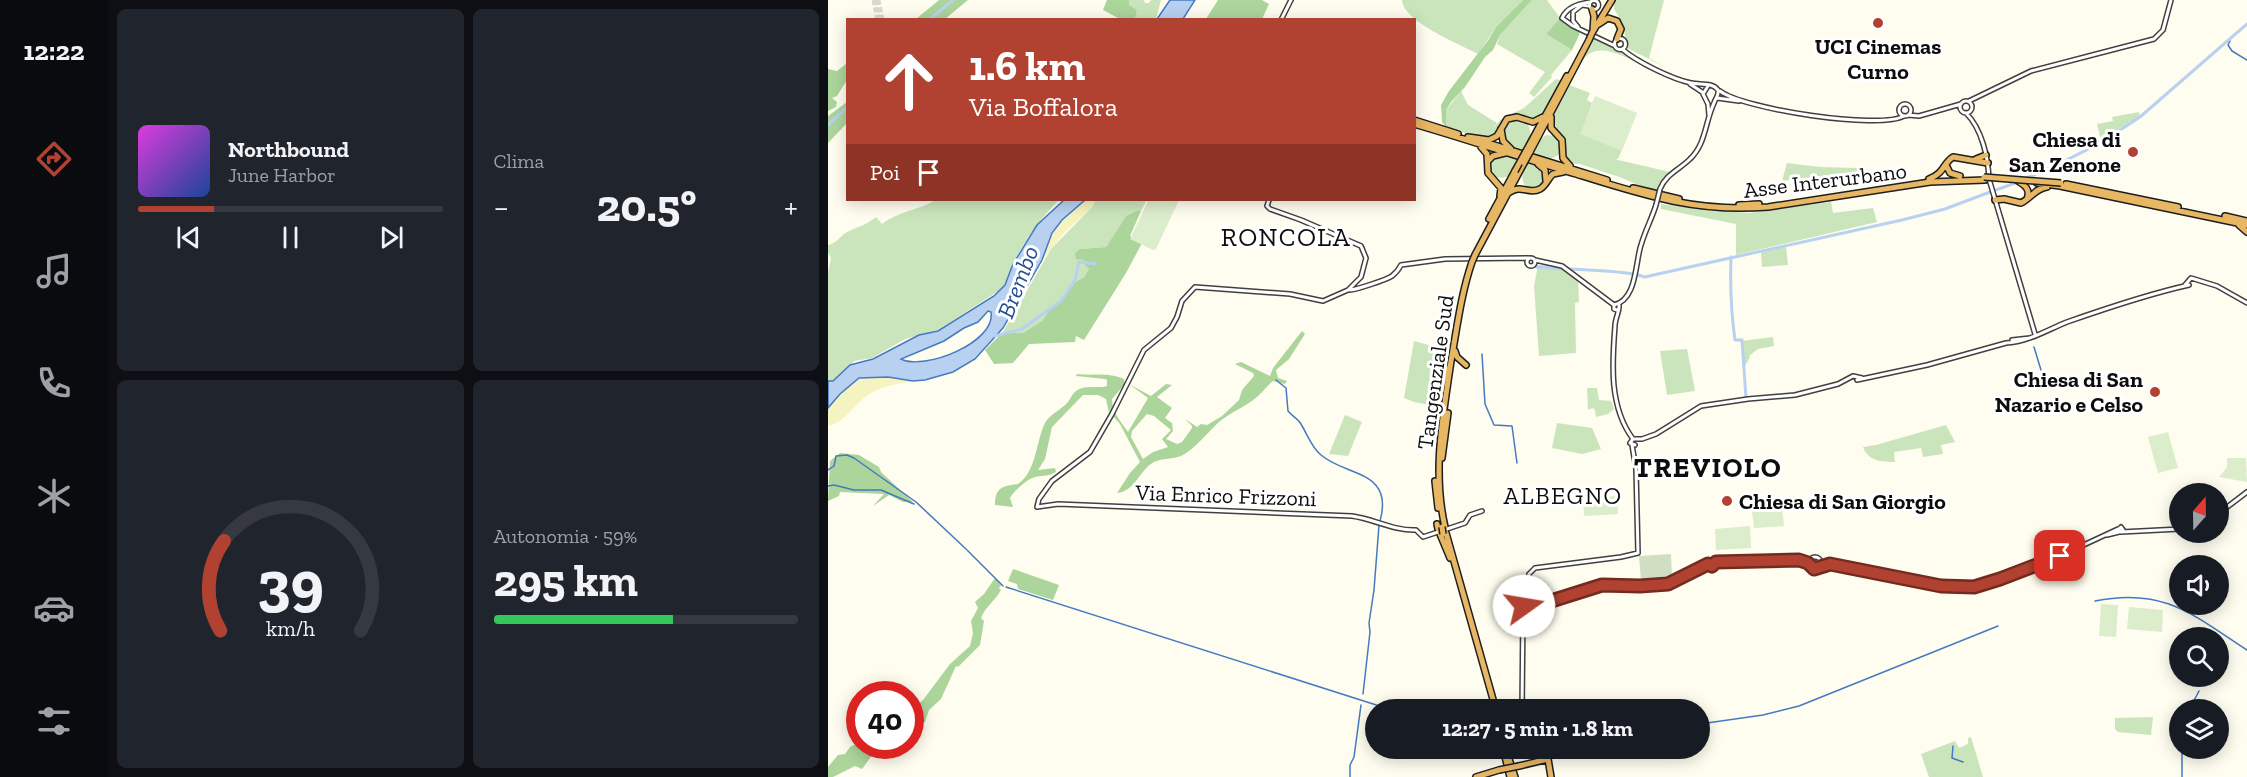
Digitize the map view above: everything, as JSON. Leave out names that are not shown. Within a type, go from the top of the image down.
[{"type":"highway","points":[[1578,59],[1611,0]]},
{"type":"highway","points":[[1593,33],[1611,0]]},
{"type":"highway","points":[[1590,6],[1594,16],[1593,33]]},
{"type":"highway","points":[[1599,24],[1608,18],[1617,21],[1621,29],[1616,40]]},
{"type":"highway","name":"Tangenziale Sud","points":[[1501,201],[1527,161],[1528,152],[1557,92],[1578,59]]},
{"type":"highway","name":"Tangenziale Sud","points":[[1492,699],[1442,530],[1437,504],[1435,464],[1447,369],[1458,295],[1472,258],[1515,171],[1552,113],[1578,59]]},
{"type":"highway","points":[[1467,139],[1491,140],[1497,136],[1505,121],[1514,117],[1533,122],[1540,119],[1550,106]]},
{"type":"highway","points":[[1501,201],[1515,189],[1537,190],[1553,174],[1571,171],[1565,163],[1562,152],[1563,143],[1550,126],[1552,113]]},
{"type":"highway","points":[[1526,120],[1532,132],[1528,152]]},
{"type":"highway","name":"Asse Interurbano","points":[[1416,123],[1510,152],[1544,160],[1657,199],[1696,206],[1768,207],[1930,182],[1984,178],[2060,185]]},
{"type":"highway","points":[[1488,161],[1498,154],[1510,152],[1503,141],[1501,128]]},
{"type":"highway","points":[[1528,152],[1543,135],[1558,136]]},
{"type":"highway","points":[[1467,139],[1485,150],[1488,173],[1500,188],[1501,201]]},
{"type":"highway","name":"Asse Interurbano","points":[[1510,152],[1527,161],[1658,195],[1703,203],[1737,205],[1781,202],[1959,176],[2060,185],[2246,222]]},
{"type":"highway","points":[[1544,160],[1555,159],[1562,152]]},
{"type":"highway","points":[[1975,159],[1986,155]]},
{"type":"highway","points":[[1929,179],[1940,174],[1953,157],[1988,163]]},
{"type":"highway","points":[[1527,189],[1520,180],[1527,161],[1544,168],[1546,183]]},
{"type":"highway","points":[[1946,164],[1950,173],[1959,176]]},
{"type":"highway","points":[[1494,178],[1507,178],[1515,171]]},
{"type":"highway","points":[[2018,181],[2028,189],[2026,200]]},
{"type":"highway","points":[[1995,200],[2004,199],[2020,203],[2036,191],[2060,185]]},
{"type":"highway","name":"Asse Interurbano","points":[[2142,201],[2236,222],[2246,222]]},
{"type":"highway","points":[[2236,222],[2247,232]]},
{"type":"highway","name":"Tangenziale Sud","points":[[1472,258],[1459,311],[1439,444],[1439,484],[1442,530],[1492,699]]},
{"type":"highway","points":[[1459,311],[1455,354],[1466,365]]},
{"type":"highway","points":[[1437,409],[1447,369]]},
{"type":"highway","points":[[1443,519],[1440,480],[1448,413]]},
{"type":"highway","points":[[1508,759],[1513,777]]},
{"type":"highway","points":[[1509,759],[1513,777]]},
{"type":"highway","points":[[1476,777],[1548,759],[1551,777]]},
{"type":"street","points":[[1282,18],[1291,0]]},
{"type":"street","points":[[2036,334],[1989,179],[1986,155],[1968,112],[1970,103],[1975,98],[2031,71],[2154,39],[2161,34],[2171,0]]},
{"type":"street","points":[[1590,6],[1576,5],[1562,18],[1583,32],[1624,48],[1635,57],[1689,83],[1703,94],[1708,104],[1709,120]]},
{"type":"street","points":[[1583,32],[1574,24],[1572,14],[1579,6],[1590,6]]},
{"type":"street","points":[[1615,46],[1616,40]]},
{"type":"street","points":[[1607,42],[1624,40],[1624,48]]},
{"type":"street","points":[[1689,83],[1714,86],[1726,96],[1794,113],[1873,121],[1954,108],[1964,101],[1970,103]]},
{"type":"street","points":[[1703,94],[1704,88],[1709,85]]},
{"type":"street","points":[[1522,699],[1524,608],[1531,571],[1535,568],[1623,557],[1638,552],[1634,442],[1615,400],[1617,310],[1630,290],[1635,276],[1640,248],[1660,189],[1668,176],[1688,162],[1702,142],[1718,90]]},
{"type":"street","points":[[1705,98],[1710,101],[1725,98],[1743,101]]},
{"type":"street","points":[[1713,106],[1718,100],[1725,98]]},
{"type":"street","points":[[1895,118],[1900,105],[1905,103],[1911,110],[1921,115]]},
{"type":"street","points":[[1961,104],[1961,110]]},
{"type":"street","points":[[1954,108],[1968,112]]},
{"type":"street","points":[[1906,116],[1911,110]]},
{"type":"street","points":[[1899,111],[1906,116]]},
{"type":"street","points":[[1269,201],[1269,208],[1360,245],[1365,251],[1366,261],[1358,285]]},
{"type":"street","points":[[1358,285],[1391,277],[1401,265],[1445,259],[1522,258],[1535,262],[1559,264],[1575,274],[1614,305],[1614,309],[1617,310]]},
{"type":"street","points":[[1528,260],[1530,266],[1535,262]]},
{"type":"street","points":[[1634,442],[1666,428],[1701,406],[1795,394],[1854,379],[1927,365],[2030,338],[2106,309],[2191,282],[2217,286],[2247,303]]},
{"type":"street","name":"Via Enrico Frizzoni","points":[[1358,285],[1327,300],[1319,301],[1290,294],[1197,286],[1183,300],[1171,328],[1144,350],[1090,452],[1052,481],[1038,499],[1037,507],[1058,504],[1349,516],[1368,518],[1399,529],[1415,530],[1422,536],[1465,523],[1470,515],[1482,512]]},
{"type":"street","points":[[1614,305],[1619,305]]},
{"type":"street","points":[[2229,506],[2247,492]]},
{"type":"street","points":[[1524,608],[1602,585],[1668,584],[1708,564],[1711,566],[1714,563],[1801,560],[1816,556],[1830,564],[1959,588],[1979,587],[2120,530],[2169,529]]},
{"type":"street","points":[[1809,565],[1810,559]]},
{"type":"street","points":[[1801,560],[1816,569],[1830,564]]},
{"type":"street","points":[[1821,560],[1821,566]]},
{"type":"green space","points":[[939,0],[968,0],[946,18],[917,18]]},
{"type":"green space","points":[[1107,0],[1129,0],[1129,5],[1137,10],[1135,18],[1118,18],[1103,10]]},
{"type":"green space","points":[[1129,0],[1144,0],[1145,3],[1149,3],[1151,0],[1161,0],[1156,18],[1135,18],[1137,10],[1129,5]]},
{"type":"green space","points":[[1218,0],[1262,0],[1269,4],[1262,18],[1207,18]]},
{"type":"green space","points":[[1402,0],[1523,0],[1496,27],[1478,54],[1422,24],[1405,8]]},
{"type":"green space","points":[[1523,0],[1532,0],[1500,35],[1493,50],[1485,57],[1465,87],[1451,102],[1446,110],[1446,127],[1442,122],[1441,105],[1449,91],[1496,27]]},
{"type":"green space","points":[[1532,0],[1547,0],[1560,18],[1546,34],[1572,50],[1534,97],[1529,93],[1545,72],[1497,44],[1500,35]]},
{"type":"green space","points":[[1614,0],[1664,0],[1649,58],[1667,68],[1627,48],[1623,24],[1614,9]]},
{"type":"green space","points":[[1560,18],[1580,33],[1572,50],[1546,34]]},
{"type":"green space","points":[[1593,38],[1613,45],[1640,64],[1618,54],[1595,51],[1582,61],[1570,83]]},
{"type":"green space","points":[[846,64],[846,82],[837,96],[832,98],[837,102],[836,107],[828,111],[828,69],[837,71]]},
{"type":"green space","points":[[1556,79],[1562,81],[1544,114],[1534,120],[1523,116],[1502,122],[1496,135],[1484,139],[1446,127],[1446,110],[1461,91],[1468,105],[1497,123],[1491,131],[1501,119],[1524,108]]},
{"type":"green space","points":[[1569,85],[1590,93],[1587,100],[1592,103],[1591,106],[1633,122],[1618,159],[1614,159],[1670,172],[1661,181],[1657,193],[1580,164],[1567,163],[1564,141],[1555,131],[1552,118]]},
{"type":"green space","points":[[1595,96],[1637,113],[1622,151],[1580,134]]},
{"type":"green space","points":[[846,103],[846,124],[828,143],[828,116]]},
{"type":"green space","points":[[2139,112],[2140,116],[2101,140],[2097,124],[2113,121],[2112,117]]},
{"type":"green space","points":[[1517,119],[1527,123],[1530,131],[1530,138],[1523,151],[1511,147],[1504,141],[1504,126],[1509,121]]},
{"type":"green space","points":[[1546,135],[1554,136],[1561,141],[1560,153],[1554,158],[1532,154]]},
{"type":"green space","points":[[1506,155],[1519,159],[1508,176],[1501,178],[1493,174],[1489,163],[1496,157]]},
{"type":"green space","points":[[1528,161],[1542,169],[1544,181],[1540,186],[1528,189],[1523,182],[1522,175]]},
{"type":"green space","points":[[1787,163],[1857,168],[1861,173],[1862,182],[1853,186],[1809,193],[1807,178],[1782,181]]},
{"type":"green space","points":[[933,201],[1058,201],[1029,236],[1000,290],[938,330],[905,339],[872,358],[854,361],[833,381],[828,381],[828,272],[831,258],[828,245],[876,217],[882,224]]},
{"type":"green space","points":[[1095,201],[1146,201],[1141,211],[1138,210],[1126,216],[1106,247],[1080,249],[1089,269],[1084,277],[1071,286],[1052,306],[1042,321],[1023,333],[1003,332],[1051,249],[1092,207]]},
{"type":"green space","points":[[1148,201],[1179,201],[1156,249],[1153,250],[1130,239]]},
{"type":"green space","points":[[1831,202],[1833,213],[1873,208],[1877,222],[1736,255],[1736,224],[1661,209],[1661,204],[1749,213]]},
{"type":"green space","points":[[1138,210],[1141,211],[1130,236],[1142,243],[1084,340],[1076,336],[1075,342],[1029,344],[1013,363],[994,364],[985,350],[1003,332],[1023,333],[1042,321],[1071,285],[1084,277],[1089,269],[1084,260],[1076,259],[1075,253],[1080,249],[1106,247],[1126,216]]},
{"type":"green space","points":[[1786,247],[1788,265],[1762,267],[1761,252]]},
{"type":"green space","points":[[1538,265],[1557,266],[1578,279],[1579,302],[1575,303],[1576,353],[1539,356],[1534,286]]},
{"type":"green space","points":[[1302,331],[1305,334],[1289,359],[1276,370],[1278,378],[1287,381],[1285,384],[1273,381],[1252,401],[1219,422],[1186,453],[1154,462],[1129,488],[1117,493],[1140,462],[1120,424],[1113,416],[1102,434],[1098,432],[1109,413],[1106,399],[1098,395],[1083,395],[1052,427],[1045,459],[1038,470],[1055,468],[1056,472],[1032,478],[1023,484],[1010,498],[1013,507],[995,505],[996,494],[1001,488],[1018,484],[1029,472],[1041,432],[1048,418],[1080,389],[1107,386],[1105,379],[1076,376],[1077,374],[1106,375],[1124,379],[1125,384],[1112,399],[1112,404],[1115,413],[1128,432],[1148,398],[1129,384],[1151,396],[1166,384],[1172,385],[1157,397],[1172,408],[1165,418],[1172,423],[1173,431],[1166,439],[1177,444],[1182,442],[1192,428],[1185,419],[1197,427],[1201,424],[1207,425],[1222,416],[1239,400],[1242,390],[1254,376],[1253,373],[1235,364],[1241,362],[1270,376],[1273,368]],"holes":[[[1147,414],[1154,416],[1171,430],[1162,439],[1168,447],[1153,452],[1143,459],[1131,437],[1132,431]]]},
{"type":"green space","points":[[1773,337],[1774,346],[1758,349],[1749,356],[1744,368],[1742,341]]},
{"type":"green space","points":[[1414,341],[1447,350],[1436,406],[1404,398]]},
{"type":"green space","points":[[1687,349],[1695,391],[1667,395],[1660,351]]},
{"type":"green space","points":[[1587,388],[1597,388],[1599,400],[1611,401],[1614,409],[1608,414],[1596,417],[1593,408],[1588,410]]},
{"type":"green space","points":[[1345,415],[1362,422],[1348,456],[1329,454]]},
{"type":"green space","points":[[1557,423],[1592,428],[1601,449],[1582,454],[1552,448]]},
{"type":"green space","points":[[1946,425],[1955,442],[1941,445],[1943,454],[1923,457],[1921,448],[1894,452],[1895,462],[1885,462],[1872,458],[1863,447],[1876,445]]},
{"type":"green space","points":[[2168,432],[2178,468],[2158,473],[2148,437]]},
{"type":"green space","points":[[840,453],[859,455],[879,467],[881,472],[913,502],[903,502],[889,495],[873,506],[884,494],[840,492],[839,496],[828,501],[830,461]]},
{"type":"green space","points":[[2227,458],[2246,458],[2247,482],[2219,477],[2227,467]]},
{"type":"green space","points":[[1617,496],[1618,514],[1584,516],[1583,498]]},
{"type":"green space","points":[[1782,508],[1784,526],[1754,528],[1752,511]]},
{"type":"green space","points":[[1750,526],[1751,548],[1716,550],[1715,529]]},
{"type":"green space","points":[[1671,554],[1672,579],[1641,581],[1639,556]]},
{"type":"green space","points":[[1013,569],[1059,585],[1053,600],[1018,589],[1017,584],[1008,581]]},
{"type":"green space","points":[[995,578],[1001,585],[999,588],[1001,590],[981,618],[984,621],[980,645],[958,667],[956,666],[941,699],[929,710],[924,722],[924,699],[950,664],[970,646],[973,633],[971,621],[978,608],[975,602]]},
{"type":"green space","points":[[2101,604],[2118,605],[2116,637],[2099,636]]},
{"type":"green space","points":[[2129,607],[2163,610],[2162,632],[2127,629]]},
{"type":"green space","points":[[2153,717],[2151,735],[2118,732],[2115,729],[2115,718]]},
{"type":"green space","points":[[1971,737],[1983,777],[1929,777],[1921,754],[1955,741],[1959,748],[1968,744],[1968,738]]},
{"type":"green space","points":[[845,754],[846,759],[869,759],[862,769],[855,766],[833,777],[828,777],[828,767],[838,755]]},
{"type":"sand","points":[[1084,201],[1094,201],[1089,210],[1064,233],[1042,260],[1048,242],[1064,220]]},
{"type":"sand","points":[[888,377],[913,381],[890,385],[873,392],[839,421],[828,426],[828,408],[854,381],[859,378]]},
{"type":"water","points":[[1170,0],[1195,0],[1184,18],[1158,18]]},
{"type":"water","name":"Brembo","points":[[1063,201],[1084,201],[1062,220],[1052,233],[1042,260],[1003,328],[975,359],[953,372],[925,380],[913,381],[888,377],[859,378],[828,408],[828,381],[833,381],[850,365],[873,359],[919,335],[938,331],[994,296],[1005,285],[1013,264],[1037,225]],"holes":[[[988,311],[991,312],[989,323],[982,334],[971,344],[956,352],[925,361],[911,362],[901,359],[944,341],[978,322]]]},
{"type":"waterway","points":[[931,18],[953,0]]},
{"type":"waterway","points":[[2024,179],[2084,151],[2140,117],[2247,24]]},
{"type":"waterway","points":[[2230,41],[2228,45],[2232,51],[2247,60]]},
{"type":"waterway","points":[[828,125],[846,109]]},
{"type":"waterway","points":[[1996,190],[2018,182]]},
{"type":"waterway","points":[[1638,275],[1645,277],[1902,220],[1945,209],[1990,192]]},
{"type":"waterway","points":[[1731,257],[1731,299],[1735,340],[1742,340],[1746,398]]},
{"type":"waterway","name":"Brembo","points":[[995,336],[1022,329],[1061,301],[1075,280],[1079,262],[1096,264]]},
{"type":"waterway","points":[[1536,267],[1633,274]]},
{"type":"waterway","points":[[2034,347],[2044,380]]},
{"type":"waterway","points":[[1482,354],[1485,404],[1494,425],[1512,426],[1517,463]]},
{"type":"waterway","points":[[1276,380],[1286,388],[1288,411],[1300,422],[1318,452],[1332,462],[1366,477],[1380,492],[1383,504],[1380,521]]},
{"type":"waterway","points":[[828,470],[834,466],[836,456],[847,455],[854,458],[916,502],[966,549]]},
{"type":"waterway","points":[[828,486],[834,485],[854,490],[881,490],[914,504]]},
{"type":"waterway","points":[[1363,694],[1379,525]]},
{"type":"waterway","points":[[967,550],[1003,586]]},
{"type":"waterway","points":[[1006,587],[1365,701]]},
{"type":"waterway","points":[[2095,601],[2119,598],[2159,601],[2193,615],[2247,650]]},
{"type":"waterway","points":[[1710,723],[1763,715],[1799,706],[1998,626]]},
{"type":"waterway","points":[[2195,699],[2199,691]]},
{"type":"waterway","points":[[1350,777],[1350,765],[1354,757],[1361,705]]},
{"type":"waterway","points":[[1953,746],[1952,758],[1963,762]]},
{"type":"waterway","points":[[2182,759],[2182,777]]},
{"type":"tunnel","points":[[874,0],[878,18]]},
{"type":"tunnel","points":[[878,0],[882,18]]},
{"type":"place","name":"UCI Cinemas Curno","points":[[1878,23]]},
{"type":"place","name":"Chiesa di San Zenone","points":[[2133,152]]},
{"type":"place","name":"Chiesa di San Nazario e Celso","points":[[2155,392]]},
{"type":"place","name":"Chiesa di San Giorgio","points":[[1727,501]]},
{"type":"district","name":"RONCOLA","points":[[1286,237]]},
{"type":"district","name":"TREVIOLO","points":[[1708,467]]},
{"type":"district","name":"ALBEGNO","points":[[1563,496]]},
{"type":"route","points":[[1524,606],[1529,608],[1602,585],[1656,586],[1668,584],[1708,564],[1712,566],[1716,562],[1799,560],[1808,563],[1814,569],[1830,564],[1959,588],[1984,585],[2060,556]]}]
